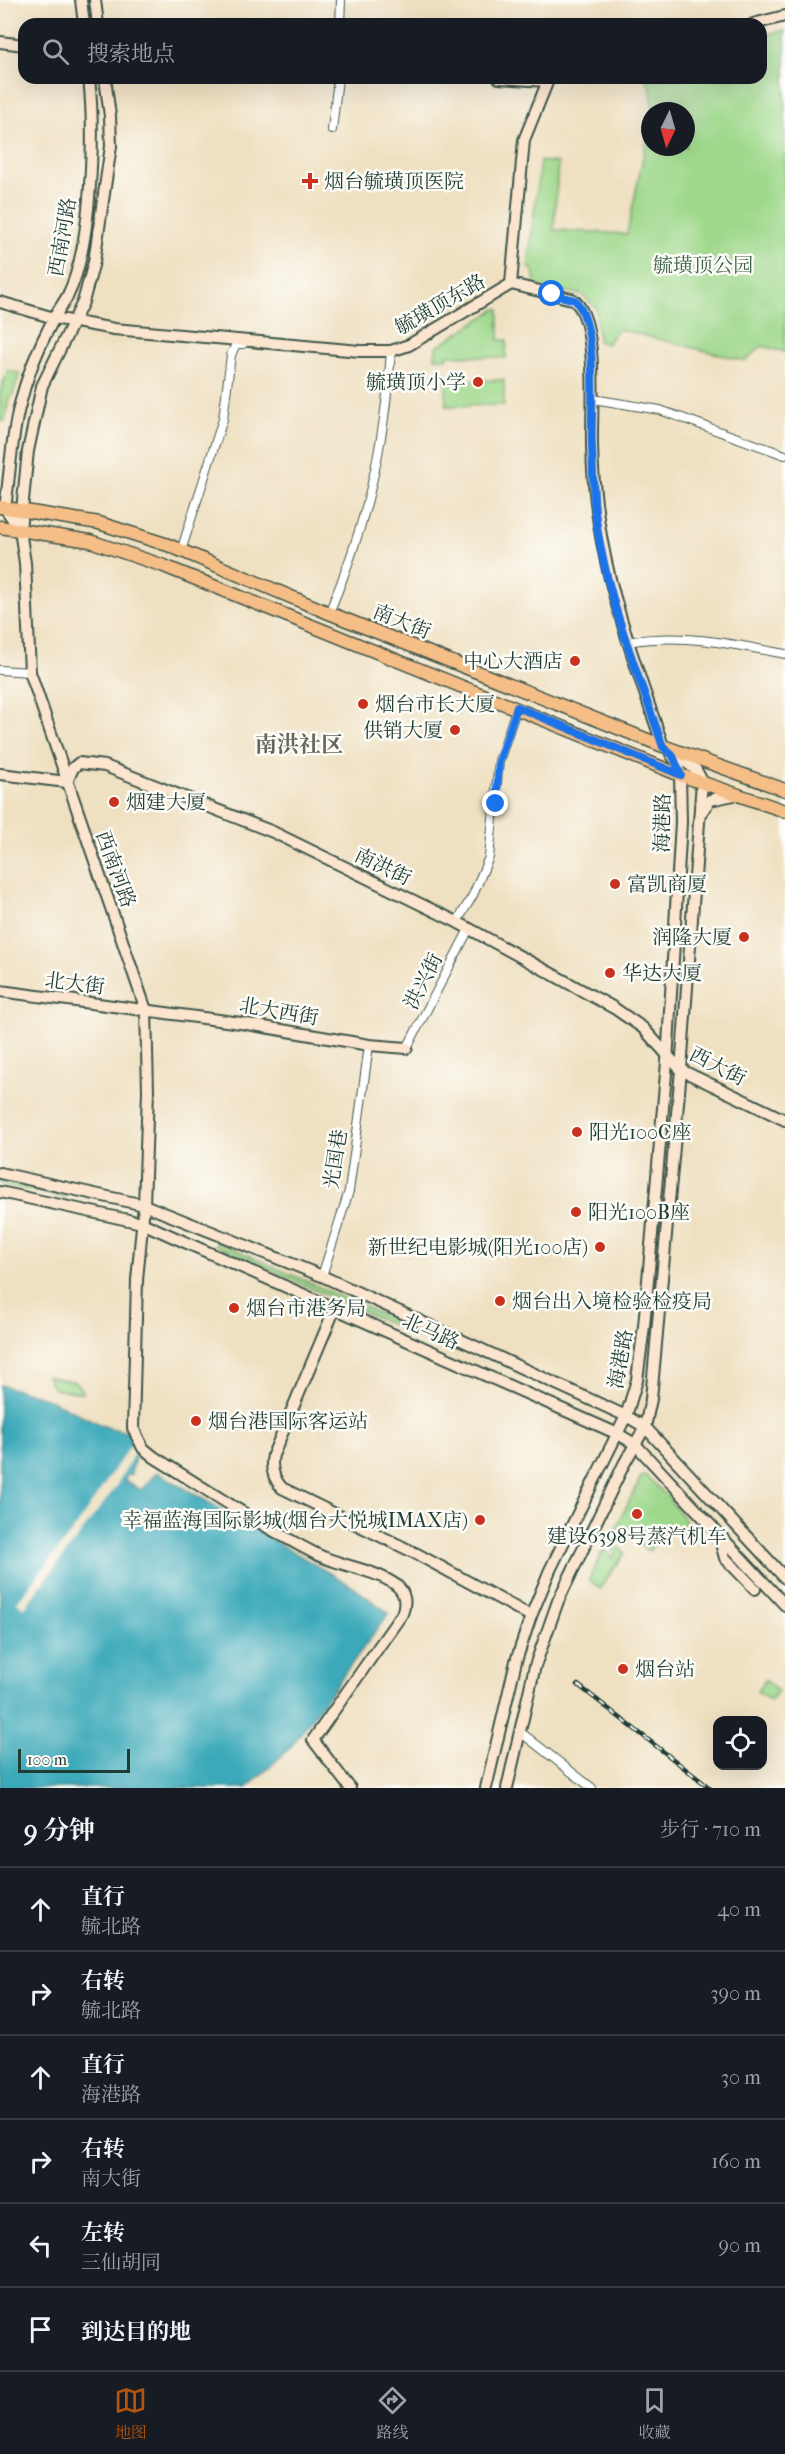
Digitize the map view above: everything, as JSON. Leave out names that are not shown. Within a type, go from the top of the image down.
[{"type":"main road","points":[[81,0],[83,18]]},
{"type":"main road","points":[[95,0],[97,18]]},
{"type":"main road","points":[[767,20],[785,16]]},
{"type":"main road","points":[[0,42],[18,44]]},
{"type":"main road","name":"西南河路","points":[[20,530],[3,507],[18,410],[35,360],[54,318],[69,294],[85,227],[93,128],[90,84]]},
{"type":"main road","name":"西南河路","points":[[106,84],[111,136],[106,190],[94,262],[83,302],[71,322],[42,386],[28,451],[20,510],[20,530],[26,563],[30,672],[146,1010],[148,1090],[133,1428],[143,1448],[264,1525],[326,1559],[395,1584],[404,1596],[405,1608],[394,1627],[313,1740],[350,1788]]},
{"type":"main road","name":"毓璜顶东路","points":[[0,302],[54,318],[114,329],[391,351],[409,345],[511,284],[524,140],[546,84]]},
{"type":"main road","name":"海港路","points":[[486,1788],[516,1661],[531,1616],[550,1570],[618,1434],[637,1380],[644,1326],[667,1058],[681,822],[681,775],[673,756],[663,747],[626,642],[608,577],[595,512],[593,399],[585,317],[579,304],[572,299],[511,284]]},
{"type":"main road","name":"南大街","points":[[3,507],[99,523],[181,551],[663,747],[785,790]]},
{"type":"main road","name":"南大街","points":[[0,527],[90,542],[155,562],[305,625],[517,707],[681,775],[785,811]]},
{"type":"main road","points":[[663,747],[686,759],[702,781]]},
{"type":"main road","name":"南洪街","points":[[67,782],[72,768],[79,763],[105,766],[273,832],[457,922],[614,1008],[643,1028],[667,1058]]},
{"type":"main road","points":[[0,774],[67,782]]},
{"type":"main road","name":"海港路","points":[[507,1788],[540,1650],[558,1601],[645,1427],[651,1399],[681,1070],[702,781]]},
{"type":"main road","points":[[700,816],[710,800],[721,796],[742,795]]},
{"type":"main road","name":"北大街","points":[[0,991],[146,1010]]},
{"type":"main road","name":"北大西街","points":[[146,1010],[241,1023],[369,1045],[407,1048]]},
{"type":"main road","name":"西大街","points":[[667,1058],[681,1070],[785,1120]]},
{"type":"main road","name":"北马路","points":[[0,1173],[144,1205],[322,1276],[626,1416],[645,1427],[785,1578]]},
{"type":"main road","name":"北马路","points":[[0,1192],[142,1224],[618,1434],[635,1444],[719,1537],[785,1605]]},
{"type":"main road","points":[[335,1308],[273,1455],[272,1468],[278,1484],[417,1554],[531,1616]]},
{"type":"main road","points":[[719,1537],[725,1558],[755,1589]]},
{"type":"street","points":[[340,18],[341,0]]},
{"type":"street","points":[[332,130],[337,84]]},
{"type":"street","points":[[181,551],[223,419],[234,347],[236,344],[288,349],[307,346]]},
{"type":"street","points":[[329,613],[361,530],[375,478],[386,417],[391,351]]},
{"type":"street","points":[[593,399],[660,410],[785,455]]},
{"type":"street","points":[[626,642],[681,637],[710,639],[785,654]]},
{"type":"street","points":[[0,670],[30,672]]},
{"type":"street","points":[[457,922],[473,895],[489,857],[499,762],[517,707]]},
{"type":"street","name":"洪兴街","points":[[407,1048],[469,929]]},
{"type":"street","name":"光国巷","points":[[322,1276],[349,1191],[369,1045]]},
{"type":"street","points":[[519,1731],[592,1788]]},
{"type":"green space","name":"毓璜顶公园","points":[[785,30],[785,352],[762,346],[745,361],[618,329],[607,344],[598,341],[596,308],[582,295],[535,285],[533,270],[528,267],[540,161],[558,163],[554,230],[627,234],[643,156],[695,156],[695,102],[652,102],[648,84],[767,84],[767,34]]},
{"type":"green space","points":[[499,309],[499,340],[507,340],[506,358],[447,355],[447,358],[435,358],[436,347]]},
{"type":"green space","points":[[8,370],[20,374],[12,396],[9,398],[5,421],[0,421],[0,392]]},
{"type":"green space","points":[[504,380],[504,405],[446,406],[446,381]]},
{"type":"green space","points":[[0,1179],[67,1194],[67,1196],[64,1198],[0,1184]]},
{"type":"green space","points":[[218,1242],[387,1317],[421,1336],[215,1245]]},
{"type":"green space","points":[[47,1376],[76,1382],[83,1393],[54,1389]]},
{"type":"green space","points":[[646,1476],[667,1496],[687,1523],[682,1533],[676,1532],[662,1536],[649,1551],[616,1528],[641,1477]]},
{"type":"green space","points":[[608,1538],[625,1553],[600,1589],[589,1580],[604,1548],[612,1558],[616,1554],[606,1542]]},
{"type":"green space","points":[[765,1680],[778,1691],[770,1701],[757,1691]]},
{"type":"water","points":[[0,1385],[46,1398],[106,1427],[133,1433],[137,1448],[131,1475],[126,1476],[125,1481],[141,1490],[157,1472],[350,1585],[389,1613],[290,1748],[247,1788],[0,1788]]},
{"type":"pier","points":[[136,1437],[137,1448],[115,1488],[24,1608],[17,1602],[76,1527]]},
{"type":"railway","points":[[578,1685],[710,1788]]},
{"type":"place","name":"烟台毓璜顶医院","points":[[310,181]]},
{"type":"place","name":"毓璜顶小学","points":[[478,382]]},
{"type":"place","name":"中心大酒店","points":[[575,661]]},
{"type":"place","name":"烟台市长大厦","points":[[363,704]]},
{"type":"place","name":"供销大厦","points":[[455,730]]},
{"type":"place","name":"烟建大厦","points":[[114,802]]},
{"type":"place","name":"富凯商厦","points":[[615,884]]},
{"type":"place","name":"润隆大厦","points":[[744,937]]},
{"type":"place","name":"华达大厦","points":[[610,973]]},
{"type":"place","name":"阳光100C座","points":[[577,1132]]},
{"type":"place","name":"阳光100B座","points":[[576,1212]]},
{"type":"place","name":"新世纪电影城(阳光100店)","points":[[600,1247]]},
{"type":"place","name":"烟台出入境检验检疫局","points":[[500,1301]]},
{"type":"place","name":"烟台市港务局","points":[[234,1308]]},
{"type":"place","name":"烟台港国际客运站","points":[[196,1421]]},
{"type":"place","name":"建设6398号蒸汽机车","points":[[637,1514]]},
{"type":"place","name":"幸福蓝海国际影城(烟台大悦城IMAX店)","points":[[480,1520]]},
{"type":"place","name":"烟台站","points":[[623,1669]]},
{"type":"district","name":"南洪社区","points":[[299,744]]},
{"type":"route","points":[[496,804],[499,762],[517,707],[681,775],[673,756],[663,747],[626,642],[608,577],[595,512],[591,360],[585,317],[575,300],[552,294]]}]
